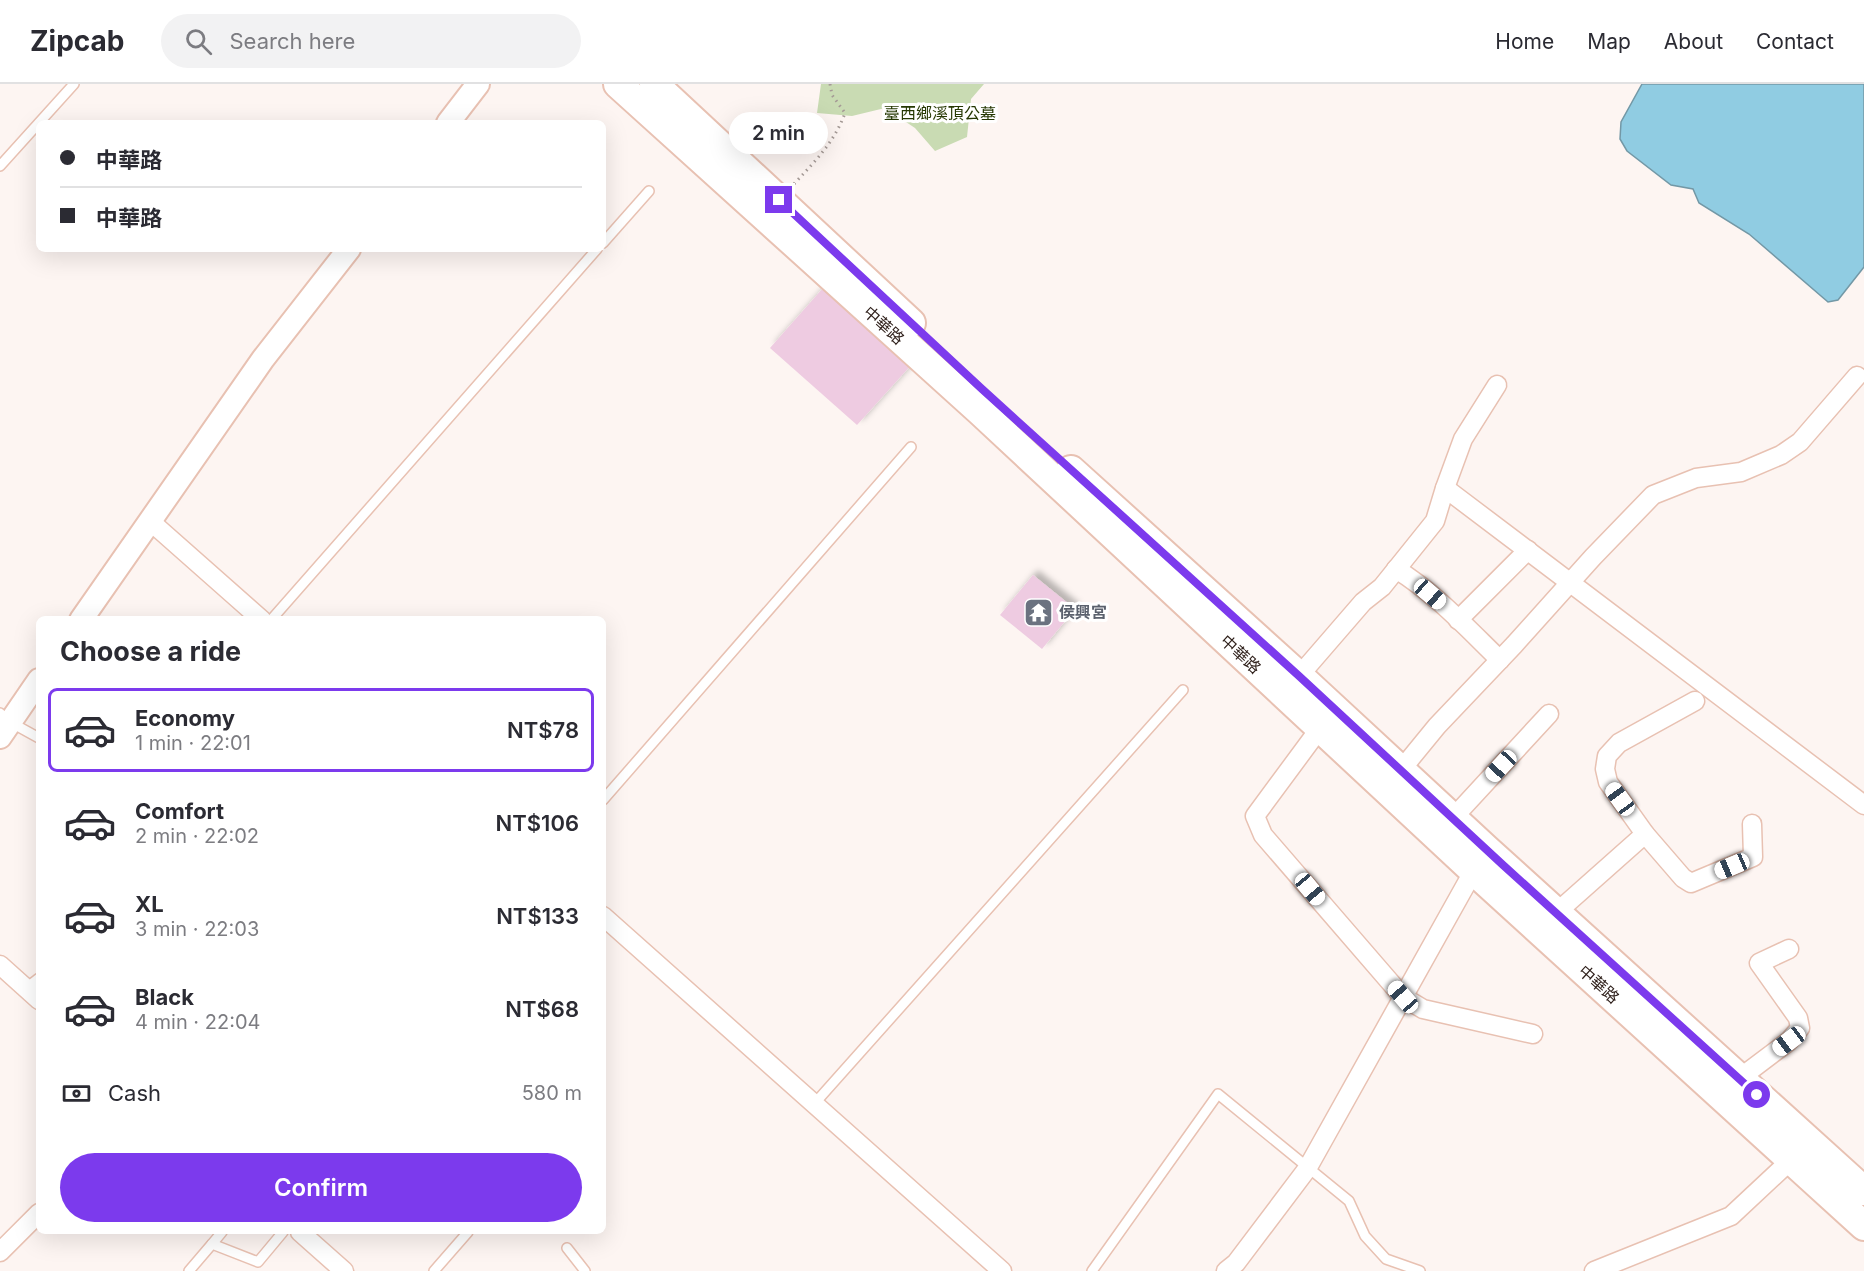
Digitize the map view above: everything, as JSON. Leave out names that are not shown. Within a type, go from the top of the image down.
[{"type":"main road","name":"中華路","points":[[618,84],[980,411],[1320,728],[1480,860],[1864,1226]]},
{"type":"main road","name":"中華路","points":[[654,84],[982,389],[1453,818],[1480,860],[1556,913],[1864,1191]]},
{"type":"street","points":[[450,120],[478,84]]},
{"type":"street","points":[[84,616],[263,359],[347,252]]},
{"type":"street","points":[[1401,770],[1437,726],[1653,495],[1696,478],[1741,472],[1781,455],[1800,442],[1857,376]]},
{"type":"street","points":[[1299,676],[1363,602],[1382,587],[1435,521],[1463,439],[1497,385]]},
{"type":"street","points":[[1445,488],[1864,805]]},
{"type":"street","points":[[150,521],[257,616]]},
{"type":"street","points":[[1458,620],[1528,550]]},
{"type":"street","points":[[1396,569],[1412,579],[1500,660]]},
{"type":"street","points":[[3,724],[36,684]]},
{"type":"street","points":[[1695,701],[1619,743],[1607,756],[1605,768],[1608,782],[1645,834],[1683,878],[1691,883],[1753,857],[1752,824]]},
{"type":"street","points":[[1453,818],[1549,714]]},
{"type":"street","points":[[1320,728],[1255,816],[1263,834],[1403,997],[1423,1009],[1533,1034]]},
{"type":"street","points":[[1556,913],[1645,834]]},
{"type":"street","points":[[1226,1271],[1236,1263],[1307,1169],[1480,860]]},
{"type":"street","points":[[606,919],[1002,1271]]},
{"type":"street","points":[[1740,1078],[1789,1041],[1800,1028],[1798,1018],[1759,963],[1789,949]]},
{"type":"street","points":[[0,965],[35,989]]},
{"type":"street","points":[[1594,1271],[1731,1216],[1792,1159]]},
{"type":"street","points":[[0,1252],[36,1216]]},
{"type":"street","points":[[309,1235],[344,1271]]},
{"type":"lane","points":[[42,120],[74,84]]},
{"type":"lane","points":[[0,166],[36,126]]},
{"type":"lane","points":[[606,240],[649,191]]},
{"type":"lane","points":[[275,616],[594,252]]},
{"type":"lane","points":[[606,797],[911,447]]},
{"type":"lane","points":[[815,1103],[1184,690]]},
{"type":"lane","points":[[3,724],[36,737]]},
{"type":"lane","points":[[1092,1271],[1218,1094],[1349,1201],[1365,1236],[1386,1259],[1420,1271]]},
{"type":"lane","points":[[189,1271],[220,1234]]},
{"type":"lane","points":[[212,1244],[258,1262],[281,1234]]},
{"type":"lane","points":[[435,1271],[466,1234]]},
{"type":"lane","points":[[567,1248],[585,1271]]},
{"type":"path","points":[[779,200],[830,144],[840,128],[845,114],[832,95],[830,84]]},
{"type":"green space","name":"臺西鄉溪頂公墓","points":[[821,84],[984,84],[971,99],[967,137],[935,151],[915,128],[885,108],[852,116],[817,113]]},
{"type":"water","points":[[1642,84],[1864,84],[1864,267],[1838,300],[1828,302],[1749,234],[1699,203],[1693,189],[1671,185],[1627,151],[1620,139],[1621,122]]},
{"type":"building","points":[[824,287],[912,364],[857,425],[770,348]]},
{"type":"building","name":"侯興宮","points":[[1033,575],[1075,609],[1042,649],[1000,615]]},
{"type":"place","name":"侯興宮","points":[[1038,612]]},
{"type":"route","points":[[779,200],[982,389],[1757,1095]]}]
